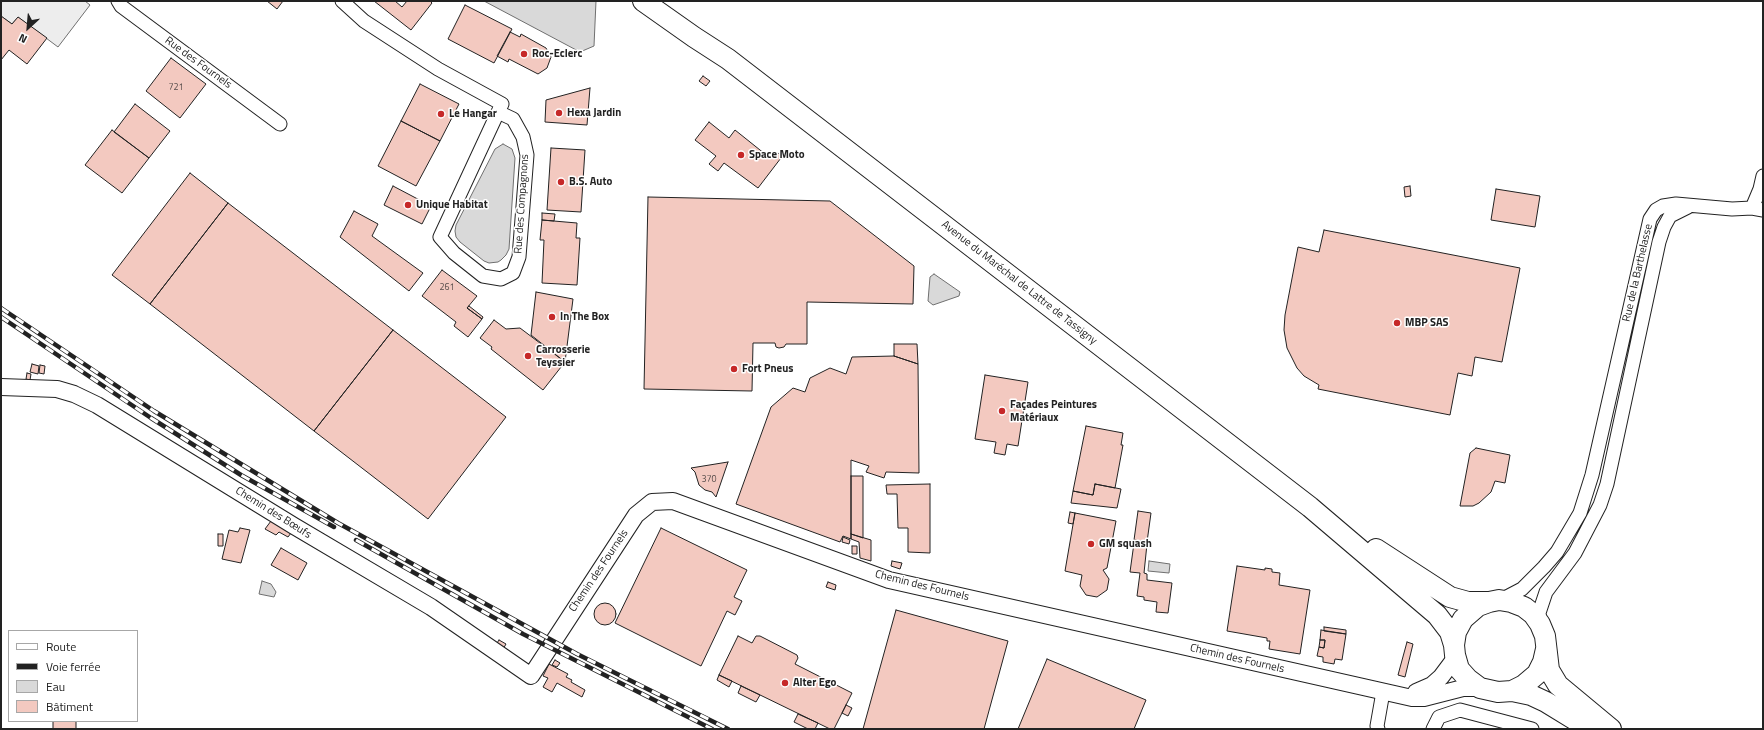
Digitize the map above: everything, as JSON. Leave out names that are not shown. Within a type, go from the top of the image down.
[{"type":"main road","name":"Avenue du Maréchal de Lattre de Tassigny","points":[[643,1],[728,59],[1310,507],[1437,615],[1450,632],[1454,650]]},
{"type":"main road","name":"Avenue du Maréchal de Lattre de Tassigny","points":[[663,1],[707,34],[728,59]]},
{"type":"main road","name":"Avenue du Maréchal de Lattre de Tassigny","points":[[1310,507],[1450,597],[1468,602],[1494,601]]},
{"type":"main road","points":[[1590,729],[1546,702],[1531,695],[1512,691],[1498,692],[1480,688],[1468,680],[1460,668],[1454,650],[1456,632],[1463,619],[1474,608],[1494,601],[1511,602],[1524,607],[1533,614],[1540,624],[1545,636],[1549,670],[1558,685],[1611,729]]},
{"type":"main road","points":[[1512,691],[1524,685],[1537,674],[1543,662],[1546,649]]},
{"type":"street","name":"Rue des Fournels","points":[[118,1],[121,6],[280,124]]},
{"type":"street","points":[[342,1],[370,25],[438,69],[502,104],[498,112]]},
{"type":"street","name":"Rue des Compagnons","points":[[498,112],[513,119],[523,137],[527,155],[519,257],[513,273],[501,279],[483,276],[454,253],[440,237],[498,112]]},
{"type":"street","points":[[1692,205],[1732,209],[1757,209],[1763,176]]},
{"type":"street","name":"Rue de la Barthelasse","points":[[1494,601],[1511,596],[1522,589],[1544,567],[1557,552],[1580,513],[1592,475],[1650,219],[1656,210],[1663,206],[1676,204],[1692,205]]},
{"type":"street","name":"Rue de la Barthelasse","points":[[1540,624],[1539,613],[1546,592],[1575,553],[1600,505],[1607,484],[1649,287],[1664,227],[1670,216],[1680,209],[1692,205]]},
{"type":"street","name":"Chemin des Bœufs","points":[[1,387],[58,389],[74,394],[97,405],[431,608],[531,676]]},
{"type":"street","name":"Chemin des Fournels","points":[[531,676],[636,515],[652,502],[673,501],[889,580],[1412,698],[1424,698],[1463,688],[1480,688]]},
{"type":"street","name":"Chemin des Fournels","points":[[1386,692],[1412,693],[1422,691],[1432,685],[1447,670],[1454,650]]},
{"type":"street","points":[[1378,729],[1377,726],[1386,692]]},
{"type":"street","points":[[1433,729],[1439,717],[1460,710],[1532,729]]},
{"type":"shaded area","points":[[1,1],[85,1],[90,5],[58,47],[18,17],[12,24],[1,16]]},
{"type":"water","points":[[484,1],[596,1],[594,46],[580,52]]},
{"type":"water","points":[[503,144],[512,149],[515,158],[509,249],[501,260],[498,262],[489,263],[484,261],[460,242],[456,237],[455,231],[456,225],[495,149]]},
{"type":"water","points":[[934,274],[960,292],[959,296],[933,305],[928,301],[930,277]]},
{"type":"water","points":[[1149,561],[1170,564],[1169,573],[1148,571]]},
{"type":"water","points":[[262,581],[271,584],[276,592],[274,597],[259,594]]},
{"type":"building","points":[[267,1],[283,1],[277,9]]},
{"type":"building","points":[[374,1],[395,1],[402,7],[407,1],[430,1],[432,3],[411,30]]},
{"type":"building","points":[[465,5],[512,29],[494,63],[448,39]]},
{"type":"building","points":[[1,16],[12,24],[18,17],[47,38],[27,64],[9,50],[1,60]]},
{"type":"building","name":"Roc-Eclerc","points":[[510,32],[520,37],[521,34],[546,48],[551,57],[547,68],[538,74],[509,59],[508,62],[497,56]]},
{"type":"building","points":[[171,58],[206,84],[180,118],[146,91]]},
{"type":"building","points":[[703,76],[710,81],[706,86],[699,81]]},
{"type":"building","points":[[420,84],[459,104],[440,141],[401,121]]},
{"type":"building","points":[[590,88],[587,125],[545,122],[546,100]]},
{"type":"building","points":[[135,104],[170,131],[149,158],[114,132]]},
{"type":"building","points":[[401,121],[440,141],[416,186],[378,166]]},
{"type":"building","name":"Space Moto","points":[[709,122],[729,138],[735,130],[770,158],[774,153],[784,154],[758,188],[724,163],[718,171],[709,164],[716,156],[695,140]]},
{"type":"building","points":[[112,130],[149,158],[122,193],[85,165]]},
{"type":"building","points":[[551,148],[585,150],[581,212],[547,210]]},
{"type":"building","points":[[190,173],[228,203],[150,304],[112,275]]},
{"type":"building","name":"Unique Habitat","points":[[393,186],[431,206],[422,224],[384,205]]},
{"type":"building","points":[[1410,186],[1411,196],[1405,197],[1404,187]]},
{"type":"building","points":[[1496,189],[1540,196],[1535,227],[1491,220]]},
{"type":"building","points":[[648,197],[830,201],[914,266],[913,304],[807,302],[807,344],[786,344],[784,347],[779,348],[776,347],[775,343],[753,343],[752,391],[644,389]]},
{"type":"building","points":[[228,203],[393,330],[314,431],[150,304]]},
{"type":"building","points":[[354,211],[378,224],[372,236],[423,273],[409,291],[340,237]]},
{"type":"building","points":[[542,213],[555,214],[554,221],[542,220]]},
{"type":"building","points":[[542,220],[577,223],[576,238],[580,238],[577,285],[542,283],[544,240],[540,240]]},
{"type":"building","name":"MBP SAS","points":[[1324,230],[1520,268],[1502,362],[1475,357],[1472,376],[1458,373],[1450,415],[1318,389],[1319,385],[1304,376],[1297,368],[1287,348],[1284,330],[1285,315],[1298,247],[1319,252]]},
{"type":"building","points":[[442,270],[477,296],[467,308],[482,319],[468,337],[454,326],[456,322],[422,296]]},
{"type":"building","name":"In The Box","points":[[536,292],[573,299],[565,362],[531,335]]},
{"type":"building","points":[[469,306],[483,317],[482,319],[467,308]]},
{"type":"building","name":"Carrosserie Teyssier","points":[[494,320],[506,329],[520,328],[565,362],[543,390],[491,349],[492,347],[480,338]]},
{"type":"building","points":[[393,330],[506,417],[428,519],[314,431]]},
{"type":"building","points":[[894,344],[917,344],[918,364],[894,356]]},
{"type":"building","points":[[894,356],[918,364],[919,473],[886,472],[884,478],[866,472],[869,466],[851,460],[851,539],[843,536],[840,542],[736,504],[771,407],[793,388],[805,392],[810,378],[830,368],[846,374],[852,357]]},
{"type":"building","points":[[32,364],[39,366],[38,374],[30,372]]},
{"type":"building","points":[[40,365],[45,366],[44,374],[39,373]]},
{"type":"building","points":[[27,373],[31,374],[30,380],[26,379]]},
{"type":"building","name":"Façades Peintures Matériaux","points":[[985,375],[1028,382],[1018,446],[1007,444],[1005,455],[994,453],[996,442],[975,439]]},
{"type":"building","points":[[1086,426],[1123,433],[1121,445],[1123,445],[1115,488],[1095,484],[1093,495],[1073,491]]},
{"type":"building","points":[[1476,448],[1510,455],[1505,483],[1495,481],[1491,492],[1479,503],[1473,506],[1460,506],[1470,453]]},
{"type":"building","points":[[728,462],[716,497],[712,492],[705,490],[699,485],[695,472],[691,468]]},
{"type":"building","points":[[851,476],[863,476],[863,538],[851,534]]},
{"type":"building","points":[[930,484],[930,553],[908,552],[908,528],[898,528],[897,494],[887,494],[886,485]]},
{"type":"building","points":[[1095,484],[1121,489],[1117,508],[1071,503],[1073,491],[1093,495]]},
{"type":"building","points":[[1138,511],[1151,513],[1147,542],[1134,540]]},
{"type":"building","points":[[1070,512],[1075,513],[1073,524],[1068,523]]},
{"type":"building","name":"GM squash","points":[[1075,513],[1116,521],[1107,568],[1103,570],[1109,579],[1107,590],[1097,597],[1086,595],[1080,586],[1082,575],[1065,571]]},
{"type":"building","points":[[271,521],[291,533],[288,537],[279,532],[276,535],[265,529]]},
{"type":"building","points":[[240,528],[250,530],[241,563],[222,559],[229,530],[238,532]]},
{"type":"building","points":[[661,528],[747,570],[734,597],[742,601],[735,615],[727,611],[701,666],[615,623]]},
{"type":"building","points":[[218,534],[223,534],[223,546],[218,546]]},
{"type":"building","points":[[851,534],[871,540],[871,561],[860,558],[859,542],[851,539]]},
{"type":"building","points":[[843,537],[850,540],[849,544],[842,542]]},
{"type":"building","points":[[1134,543],[1147,544],[1144,573],[1147,574],[1147,580],[1172,583],[1168,613],[1156,612],[1157,602],[1144,600],[1144,597],[1137,596],[1140,573],[1130,572]]},
{"type":"building","points":[[852,546],[857,546],[857,554],[852,554]]},
{"type":"building","points":[[281,548],[307,563],[298,580],[271,565]]},
{"type":"building","points":[[892,561],[902,563],[900,569],[891,566]]},
{"type":"building","points":[[1237,566],[1265,570],[1265,568],[1272,569],[1272,572],[1280,573],[1279,585],[1310,590],[1300,654],[1269,649],[1270,641],[1267,641],[1267,638],[1227,631]]},
{"type":"building","points":[[828,582],[836,585],[835,590],[826,587]]},
{"type":"building","points":[[605,603],[613,606],[616,614],[613,622],[605,625],[597,622],[594,614],[597,606]]},
{"type":"building","points":[[896,610],[1008,641],[984,729],[863,729]]},
{"type":"building","points":[[1324,627],[1346,630],[1346,634],[1324,631]]},
{"type":"building","points":[[1321,630],[1346,634],[1342,660],[1335,659],[1334,664],[1323,662],[1323,657],[1317,656],[1319,647],[1324,648],[1325,640],[1320,640]]},
{"type":"building","name":"Alter Ego","points":[[738,636],[752,643],[756,636],[760,636],[797,655],[798,658],[795,664],[852,693],[834,729],[830,729],[719,675]]},
{"type":"building","points":[[499,640],[506,644],[502,651],[495,646]]},
{"type":"building","points":[[1320,640],[1325,640],[1324,648],[1319,647]]},
{"type":"building","points":[[1407,642],[1413,644],[1405,677],[1398,675]]},
{"type":"building","points":[[1047,659],[1146,700],[1134,729],[1018,729]]},
{"type":"building","points":[[555,660],[560,663],[557,667],[552,665]]},
{"type":"building","points":[[549,664],[568,674],[566,677],[572,680],[571,682],[585,690],[582,697],[557,683],[552,692],[543,687],[548,678],[543,676]]},
{"type":"building","points":[[719,675],[732,681],[729,687],[717,680]]},
{"type":"building","points":[[741,686],[760,695],[756,702],[738,693]]},
{"type":"building","points":[[846,705],[852,708],[848,716],[842,713]]},
{"type":"building","points":[[798,714],[818,723],[815,729],[808,729],[794,722]]},
{"type":"building","points":[[53,722],[76,722],[76,729],[53,729]]},
{"type":"railway","points":[[1,308],[154,411],[338,523],[577,654],[728,729]]},
{"type":"railway","points":[[1,317],[151,418],[241,475],[334,527]]},
{"type":"railway","points":[[356,540],[523,634],[712,729]]},
{"type":"place","name":"Roc-Eclerc","points":[[524,54]]},
{"type":"place","name":"Hexa Jardin","points":[[559,113]]},
{"type":"place","name":"Le Hangar","points":[[441,114]]},
{"type":"place","name":"Space Moto","points":[[741,155]]},
{"type":"place","name":"B.S. Auto","points":[[561,182]]},
{"type":"place","name":"Unique Habitat","points":[[408,205]]},
{"type":"place","name":"In The Box","points":[[552,317]]},
{"type":"place","name":"MBP SAS","points":[[1397,323]]},
{"type":"place","name":"Carrosserie Teyssier","points":[[528,356]]},
{"type":"place","name":"Fort Pneus","points":[[734,369]]},
{"type":"place","name":"Façades Peintures Matériaux","points":[[1002,411]]},
{"type":"place","name":"GM squash","points":[[1091,544]]},
{"type":"place","name":"Alter Ego","points":[[785,683]]}]
